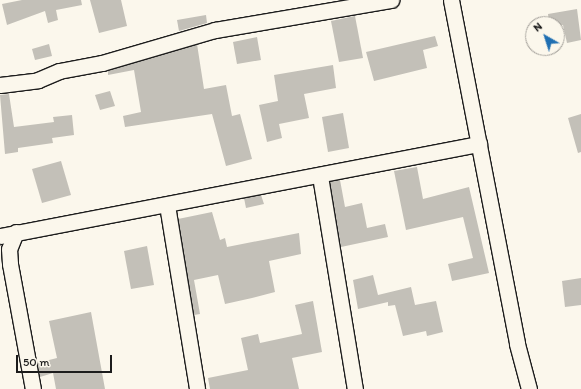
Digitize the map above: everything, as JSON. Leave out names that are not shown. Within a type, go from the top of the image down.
[{"type":"street","points":[[0,85],[38,80],[59,71],[102,63],[215,30],[391,0]]},
{"type":"street","points":[[452,0],[479,144],[529,389]]},
{"type":"street","points":[[0,235],[320,176],[479,144]]},
{"type":"street","points":[[320,176],[355,389]]},
{"type":"street","points":[[167,205],[197,389]]},
{"type":"street","points":[[16,232],[9,249],[10,264],[33,389]]},
{"type":"building","points":[[22,0],[81,0],[82,5],[56,10],[58,20],[48,23],[45,11],[7,25],[2,4]]},
{"type":"building","points":[[90,0],[121,0],[127,26],[99,33]]},
{"type":"building","points":[[577,9],[581,40],[567,43],[565,34],[565,16],[548,16],[548,14]]},
{"type":"building","points":[[206,15],[207,23],[179,31],[177,20]]},
{"type":"building","points":[[355,16],[363,58],[339,62],[331,21]]},
{"type":"building","points":[[435,36],[438,46],[423,50],[427,68],[374,81],[366,52]]},
{"type":"building","points":[[257,37],[261,60],[237,64],[233,42]]},
{"type":"building","points":[[49,44],[52,56],[35,60],[32,49]]},
{"type":"building","points":[[197,44],[204,89],[226,85],[232,116],[240,114],[252,159],[226,166],[212,114],[125,127],[123,116],[141,112],[134,70],[108,75],[108,71]]},
{"type":"building","points":[[333,65],[336,88],[304,94],[309,118],[279,124],[282,138],[267,142],[259,105],[278,101],[274,75]]},
{"type":"building","points":[[110,91],[115,106],[100,110],[95,95]]},
{"type":"building","points":[[9,94],[14,127],[54,122],[53,117],[72,115],[74,135],[52,138],[53,143],[18,148],[18,152],[5,154],[0,95]]},
{"type":"building","points":[[343,113],[349,148],[328,152],[322,117]]},
{"type":"building","points":[[581,114],[581,152],[578,153],[568,118]]},
{"type":"building","points":[[61,161],[71,195],[42,203],[32,169]]},
{"type":"building","points":[[417,167],[423,199],[469,187],[489,273],[452,281],[448,264],[473,258],[463,217],[406,230],[394,171]]},
{"type":"building","points":[[340,180],[345,207],[362,203],[367,228],[385,224],[388,237],[341,247],[330,182]]},
{"type":"building","points":[[261,195],[264,204],[246,208],[244,198]]},
{"type":"building","points":[[212,212],[220,240],[225,238],[227,247],[299,233],[301,254],[269,261],[275,292],[252,298],[225,304],[218,275],[194,280],[200,314],[194,315],[178,219]]},
{"type":"building","points":[[147,246],[154,285],[131,289],[124,251]]},
{"type":"building","points":[[373,275],[378,295],[411,287],[415,305],[436,301],[443,332],[427,336],[426,331],[403,336],[395,305],[388,306],[388,302],[358,309],[353,280]]},
{"type":"building","points":[[581,278],[581,305],[565,307],[562,281]]},
{"type":"building","points":[[313,301],[322,352],[292,358],[299,389],[210,389],[208,378],[248,370],[241,338],[258,334],[260,343],[302,334],[295,305]]},
{"type":"building","points":[[91,312],[105,389],[56,389],[53,373],[40,377],[37,363],[57,358],[49,321]]}]
